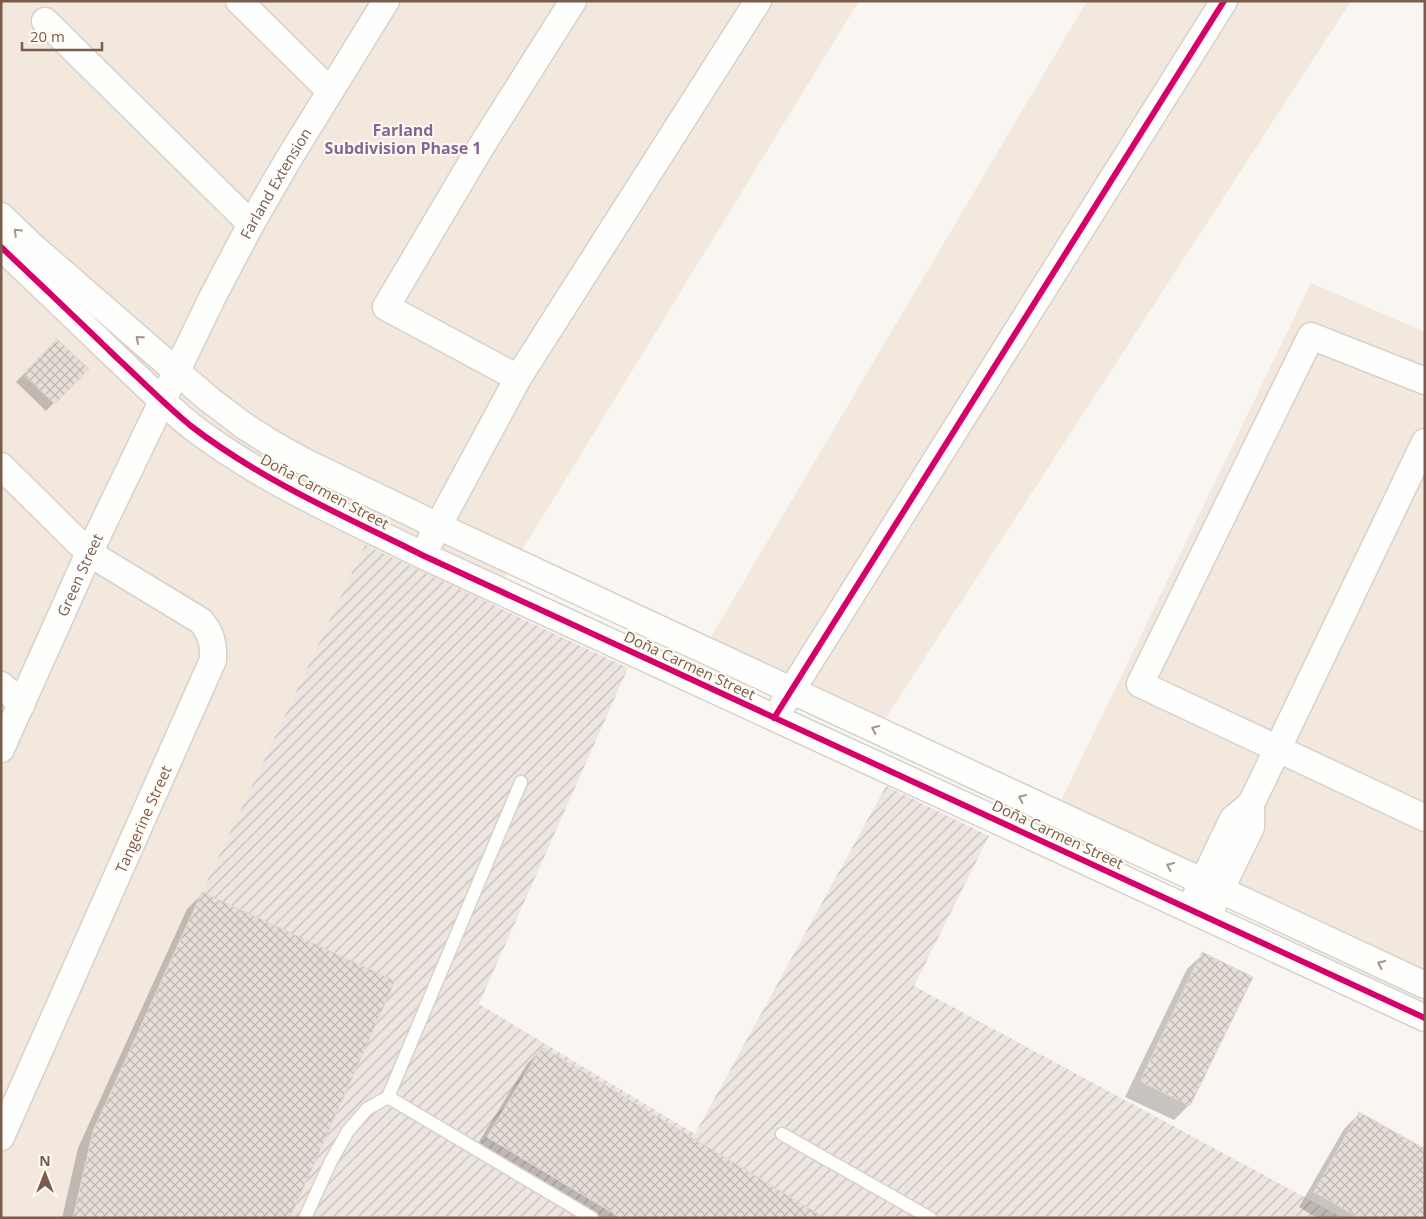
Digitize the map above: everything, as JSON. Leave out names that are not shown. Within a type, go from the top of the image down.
[{"type":"street","points":[[239,1],[330,92]]},
{"type":"street","name":"Farland Extension","points":[[162,400],[251,224],[386,1]]},
{"type":"street","points":[[518,378],[386,308],[478,150],[573,1]]},
{"type":"street","points":[[422,555],[518,378],[758,1]]},
{"type":"street","points":[[774,718],[1224,1]]},
{"type":"street","points":[[45,21],[251,224]]},
{"type":"street","name":"Doña Carmen Street","points":[[1,216],[31,246],[210,400],[243,425],[303,461],[438,526],[1425,985]]},
{"type":"street","name":"Doña Carmen Street","points":[[1,247],[162,400],[192,426],[259,472],[422,555],[1425,1018]]},
{"type":"street","points":[[1423,813],[1277,749],[1140,684],[1311,336],[1425,381]]},
{"type":"street","name":"Green Street","points":[[1,749],[89,553],[162,400]]},
{"type":"street","points":[[1199,913],[1212,886],[1233,819],[1251,804],[1425,442]]},
{"type":"street","name":"Tangerine Street","points":[[1,466],[89,553],[201,621],[213,640],[214,660],[1,1137]]},
{"type":"street","points":[[1,684],[22,704]]},
{"type":"lane","points":[[304,1218],[331,1161],[348,1131],[367,1110],[388,1097],[521,782]]},
{"type":"lane","points":[[388,1097],[592,1218]]},
{"type":"lane","points":[[782,1134],[930,1218]]},
{"type":"shaded area","points":[[1,1],[859,1],[489,604],[365,545],[202,892],[93,1131],[73,1218],[1,1218]]},
{"type":"shaded area","points":[[1087,1],[1351,1],[885,719],[711,637]]},
{"type":"shaded area","points":[[1311,283],[1425,332],[1425,969],[1061,801]]},
{"type":"shaded area","points":[[365,545],[628,668],[479,1004],[695,1134],[886,786],[989,836],[914,986],[1343,1218],[73,1218],[93,1131],[202,892]]},
{"type":"building","points":[[57,339],[89,369],[55,404],[23,374]]},
{"type":"building","points":[[202,892],[395,981],[290,1218],[73,1218],[93,1131]]},
{"type":"building","points":[[1202,952],[1253,977],[1190,1106],[1140,1081]]},
{"type":"building","points":[[542,1047],[825,1218],[621,1218],[487,1137]]},
{"type":"building","points":[[1359,1112],[1425,1149],[1425,1218],[1360,1218],[1314,1192]]},
{"type":"cycle path","points":[[774,718],[1224,1]]},
{"type":"cycle path","points":[[1,247],[172,410],[218,445],[274,480],[422,555],[1425,1018]]},
{"type":"district","name":"Farland Subdivision Phase 1","points":[[403,139]]}]
